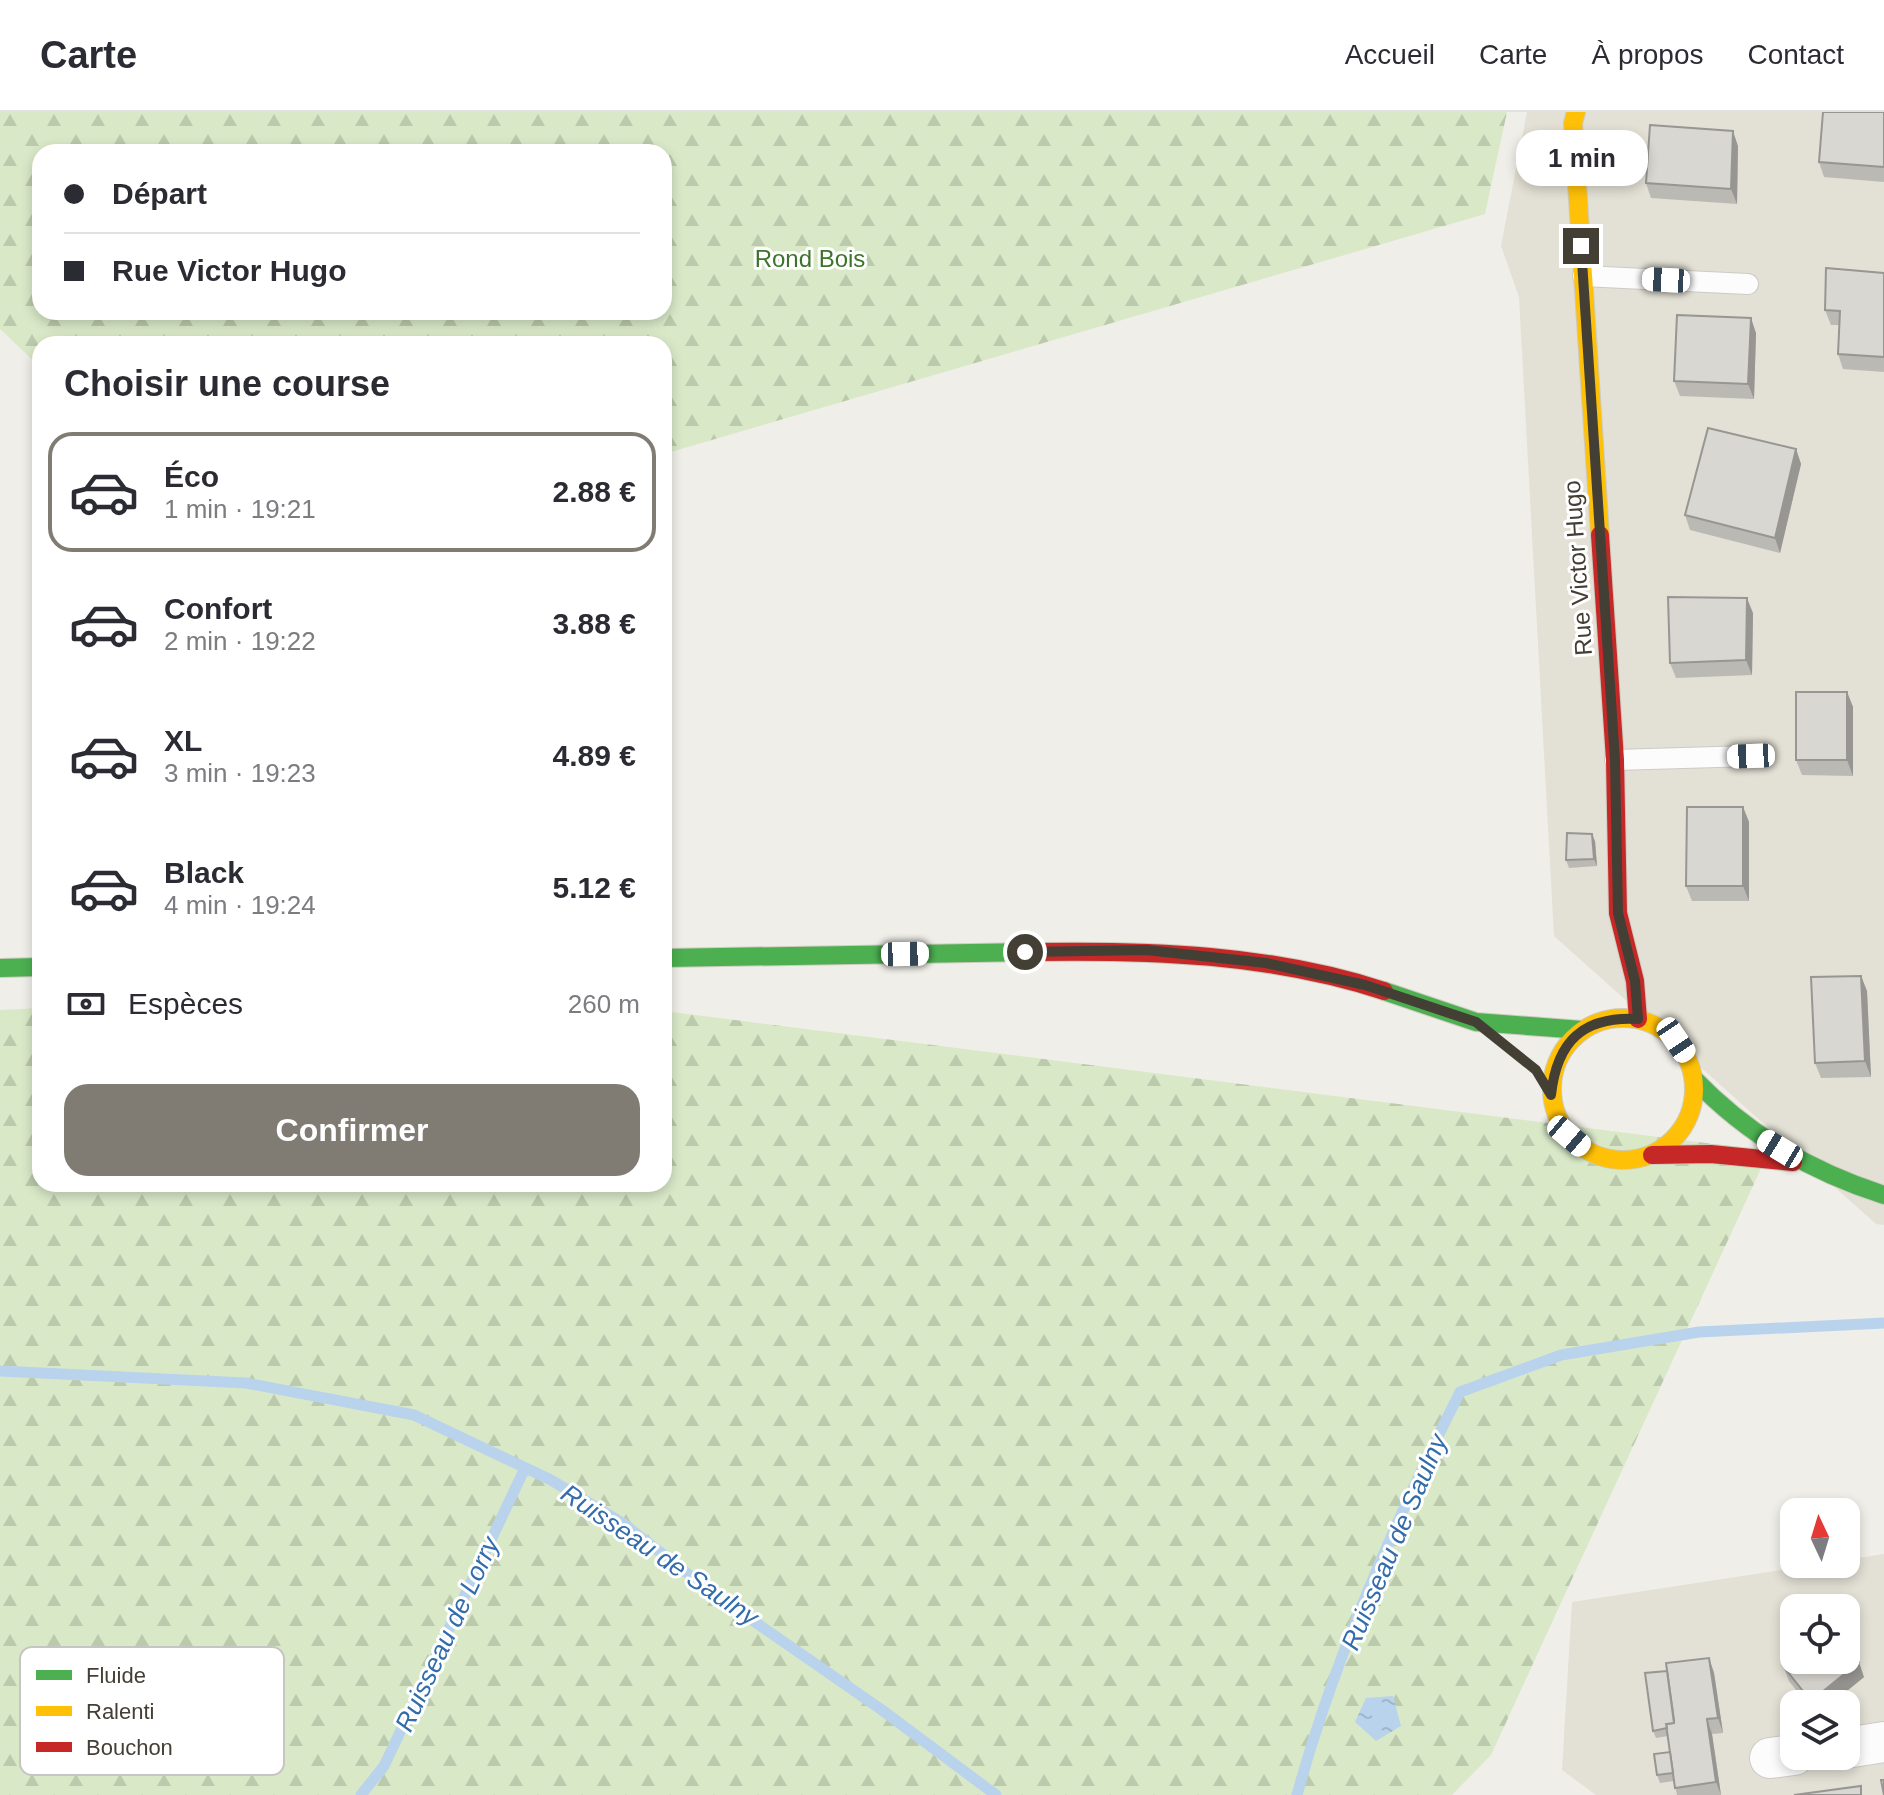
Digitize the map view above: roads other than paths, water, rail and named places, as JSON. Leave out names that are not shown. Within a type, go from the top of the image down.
[{"type":"street","name":"Rue Victor Hugo","points":[[1576,112],[1573,123],[1615,760],[1618,913],[1635,981],[1638,1019]]},
{"type":"street","points":[[672,958],[1146,950],[1266,963],[1365,985],[1476,1022],[1582,1030]]},
{"type":"street","points":[[0,968],[32,967]]},
{"type":"street","points":[[1551,1095],[1554,1071],[1564,1048],[1582,1030],[1599,1022],[1638,1019],[1658,1027],[1676,1040],[1688,1058],[1694,1079],[1694,1102],[1686,1124],[1671,1142],[1652,1155]]},
{"type":"street","points":[[1476,1022],[1500,1041]]},
{"type":"street","points":[[1536,1070],[1569,1136],[1586,1150],[1607,1159],[1711,1154],[1804,1163]]},
{"type":"street","points":[[1694,1079],[1756,1135],[1804,1163],[1884,1195]]},
{"type":"street","points":[[1860,1746],[1884,1742]]},
{"type":"lane","points":[[1583,276],[1748,284]]},
{"type":"lane","points":[[1615,760],[1751,756]]},
{"type":"water","points":[[1393,1696],[1401,1726],[1376,1741],[1355,1722],[1366,1698]]},
{"type":"waterway","name":"Ruisseau de Saulny","points":[[1297,1795],[1329,1692],[1368,1590],[1460,1392],[1561,1355],[1699,1332],[1884,1323]]},
{"type":"waterway","name":"Ruisseau de Saulny","points":[[0,1371],[246,1383],[414,1415],[551,1480],[624,1524],[706,1588],[882,1710],[996,1795]]},
{"type":"waterway","name":"Ruisseau de Lorry","points":[[361,1795],[384,1766],[525,1468]]},
{"type":"park label","name":"Rond Bois","points":[[810,259]]}]
